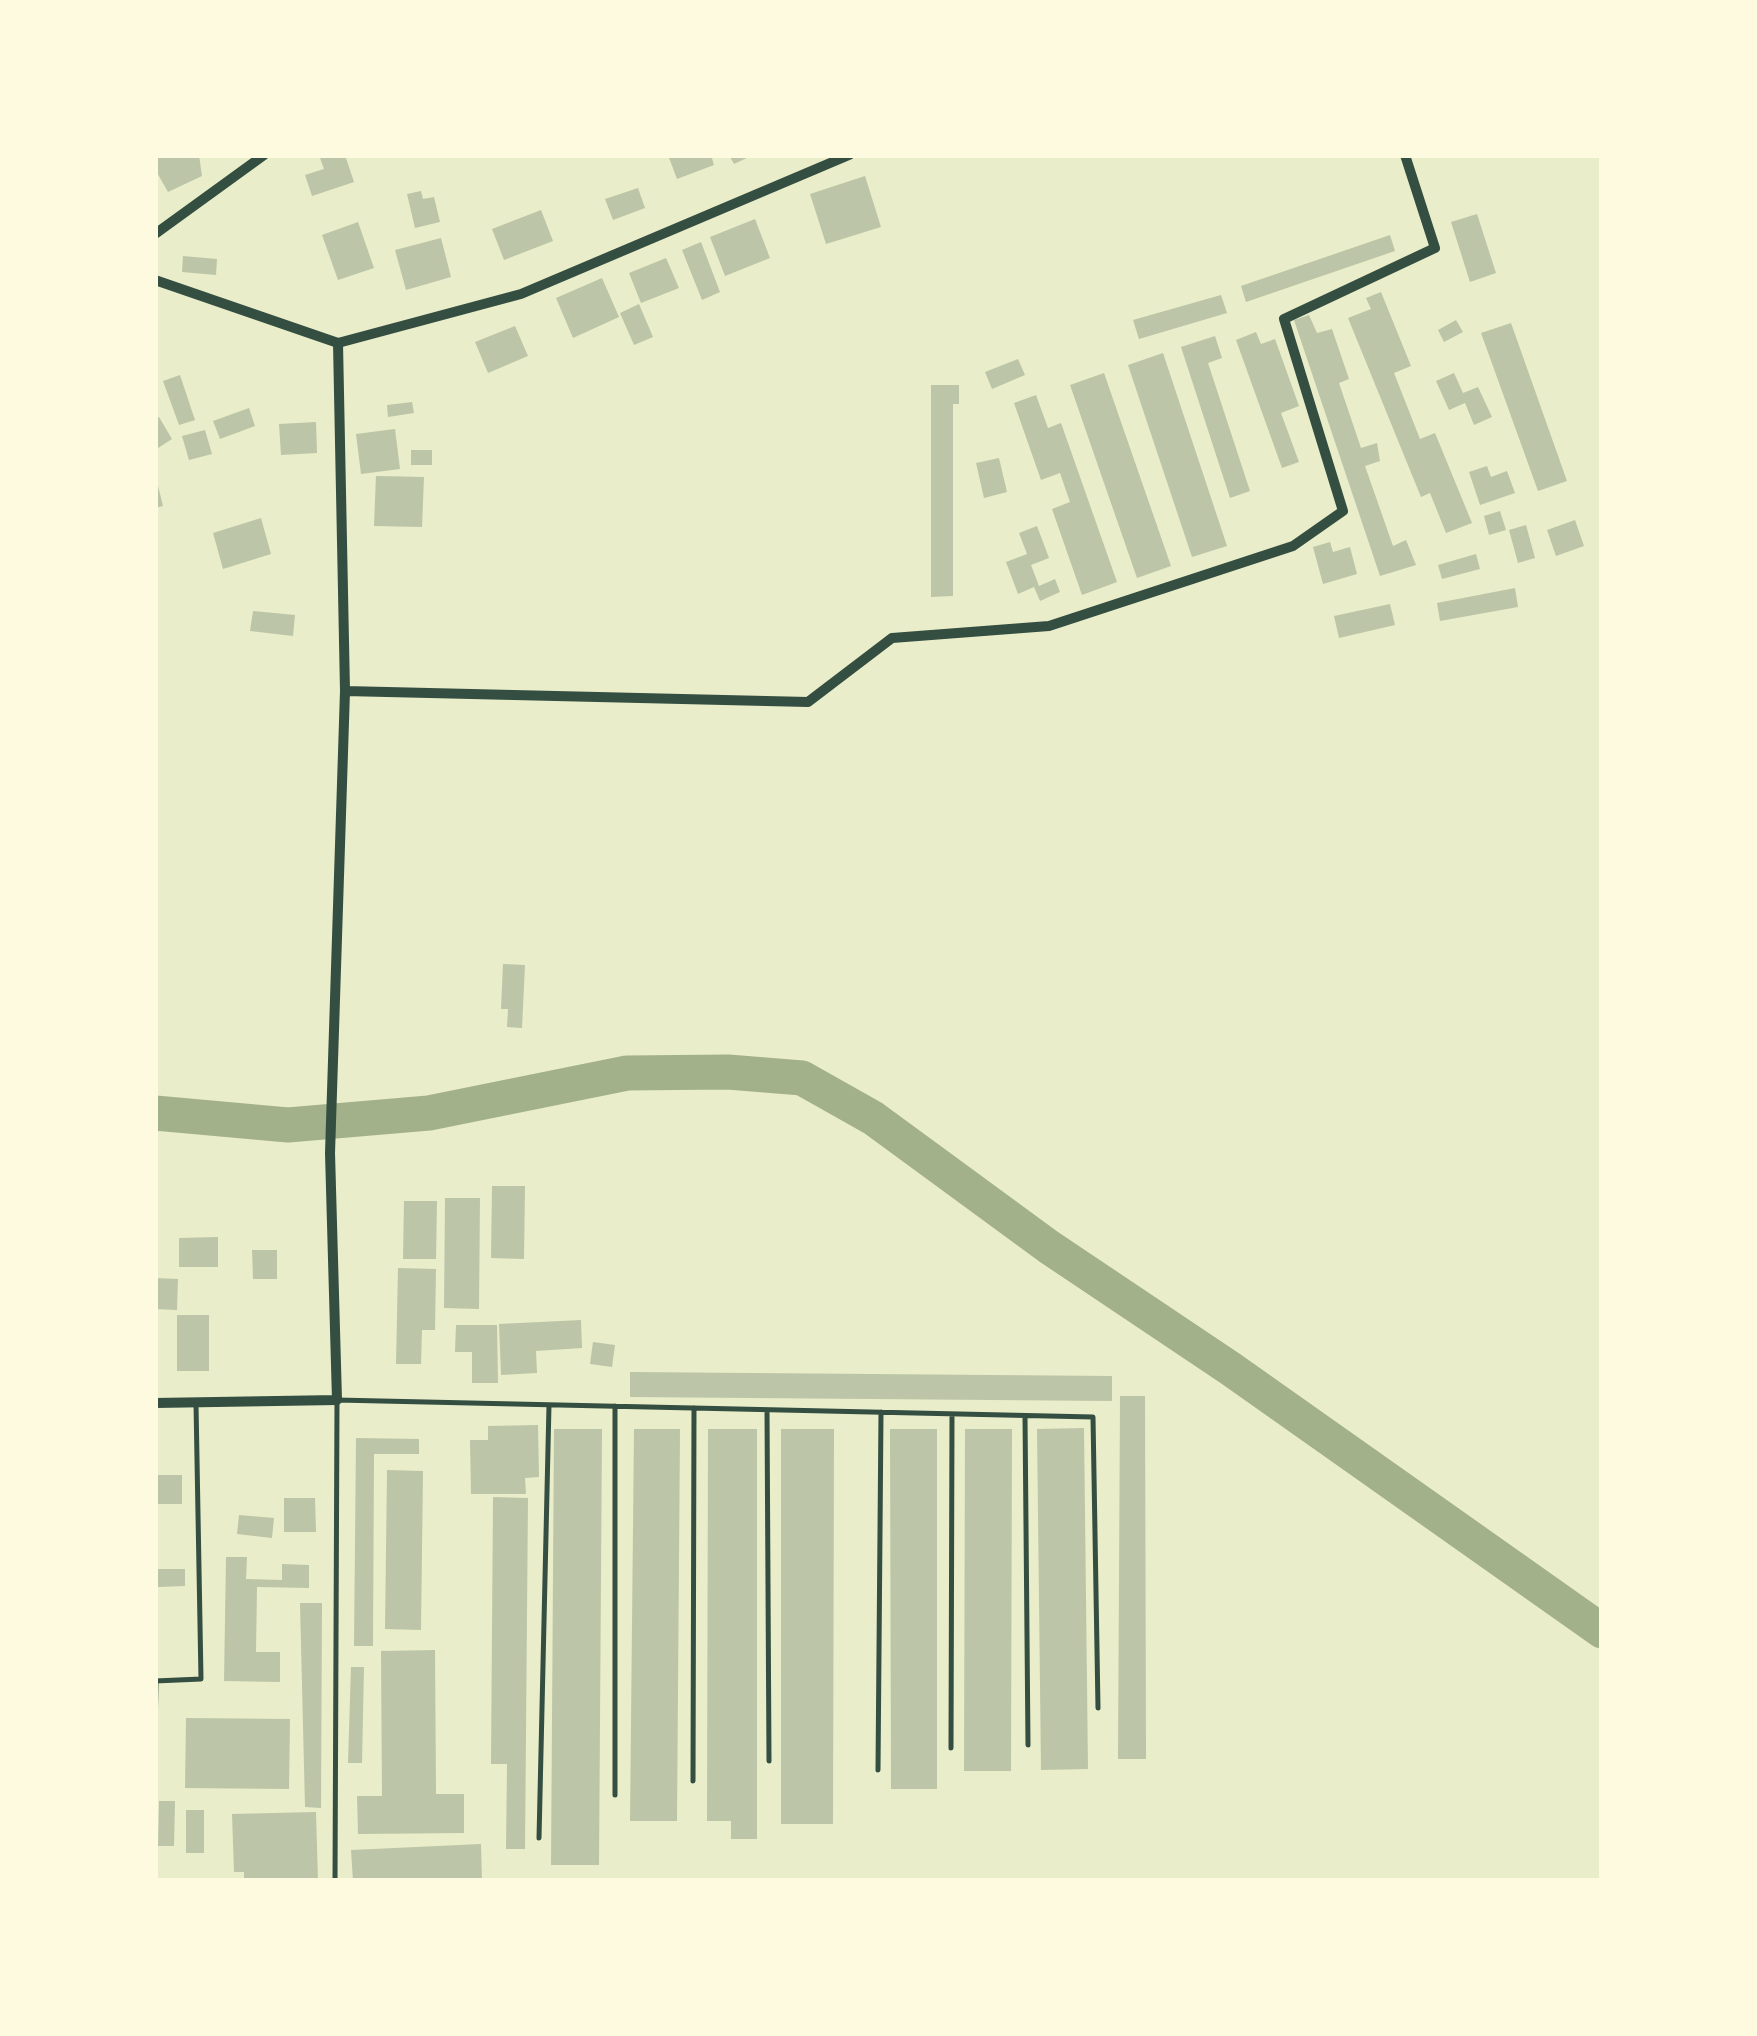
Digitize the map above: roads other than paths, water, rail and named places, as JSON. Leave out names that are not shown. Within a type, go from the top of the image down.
[{"type":"street","points":[[155,280],[338,343],[521,294],[849,155]]},
{"type":"street","points":[[345,691],[808,702],[892,638],[1049,626],[1292,546],[1343,511],[1284,319],[1436,248],[1405,155]]},
{"type":"street","points":[[155,234],[265,156]]},
{"type":"street","points":[[155,1403],[337,1400],[330,1152],[345,691],[338,343]]},
{"type":"lane","points":[[335,1881],[337,1400],[1093,1417],[1098,1708]]},
{"type":"lane","points":[[155,1736],[155,1681],[201,1679],[196,1404]]},
{"type":"lane","points":[[539,1838],[549,1405]]},
{"type":"lane","points":[[615,1795],[616,1406]]},
{"type":"lane","points":[[692,1780],[694,1408]]},
{"type":"lane","points":[[768,1410],[770,1761]]},
{"type":"lane","points":[[878,1770],[881,1412]]},
{"type":"lane","points":[[952,1414],[952,1748]]},
{"type":"lane","points":[[1026,1416],[1028,1745]]},
{"type":"waterway","points":[[155,1113],[288,1125],[429,1113],[627,1073],[728,1072],[802,1078],[873,1118],[1049,1247],[1231,1369],[1602,1631]]}]
